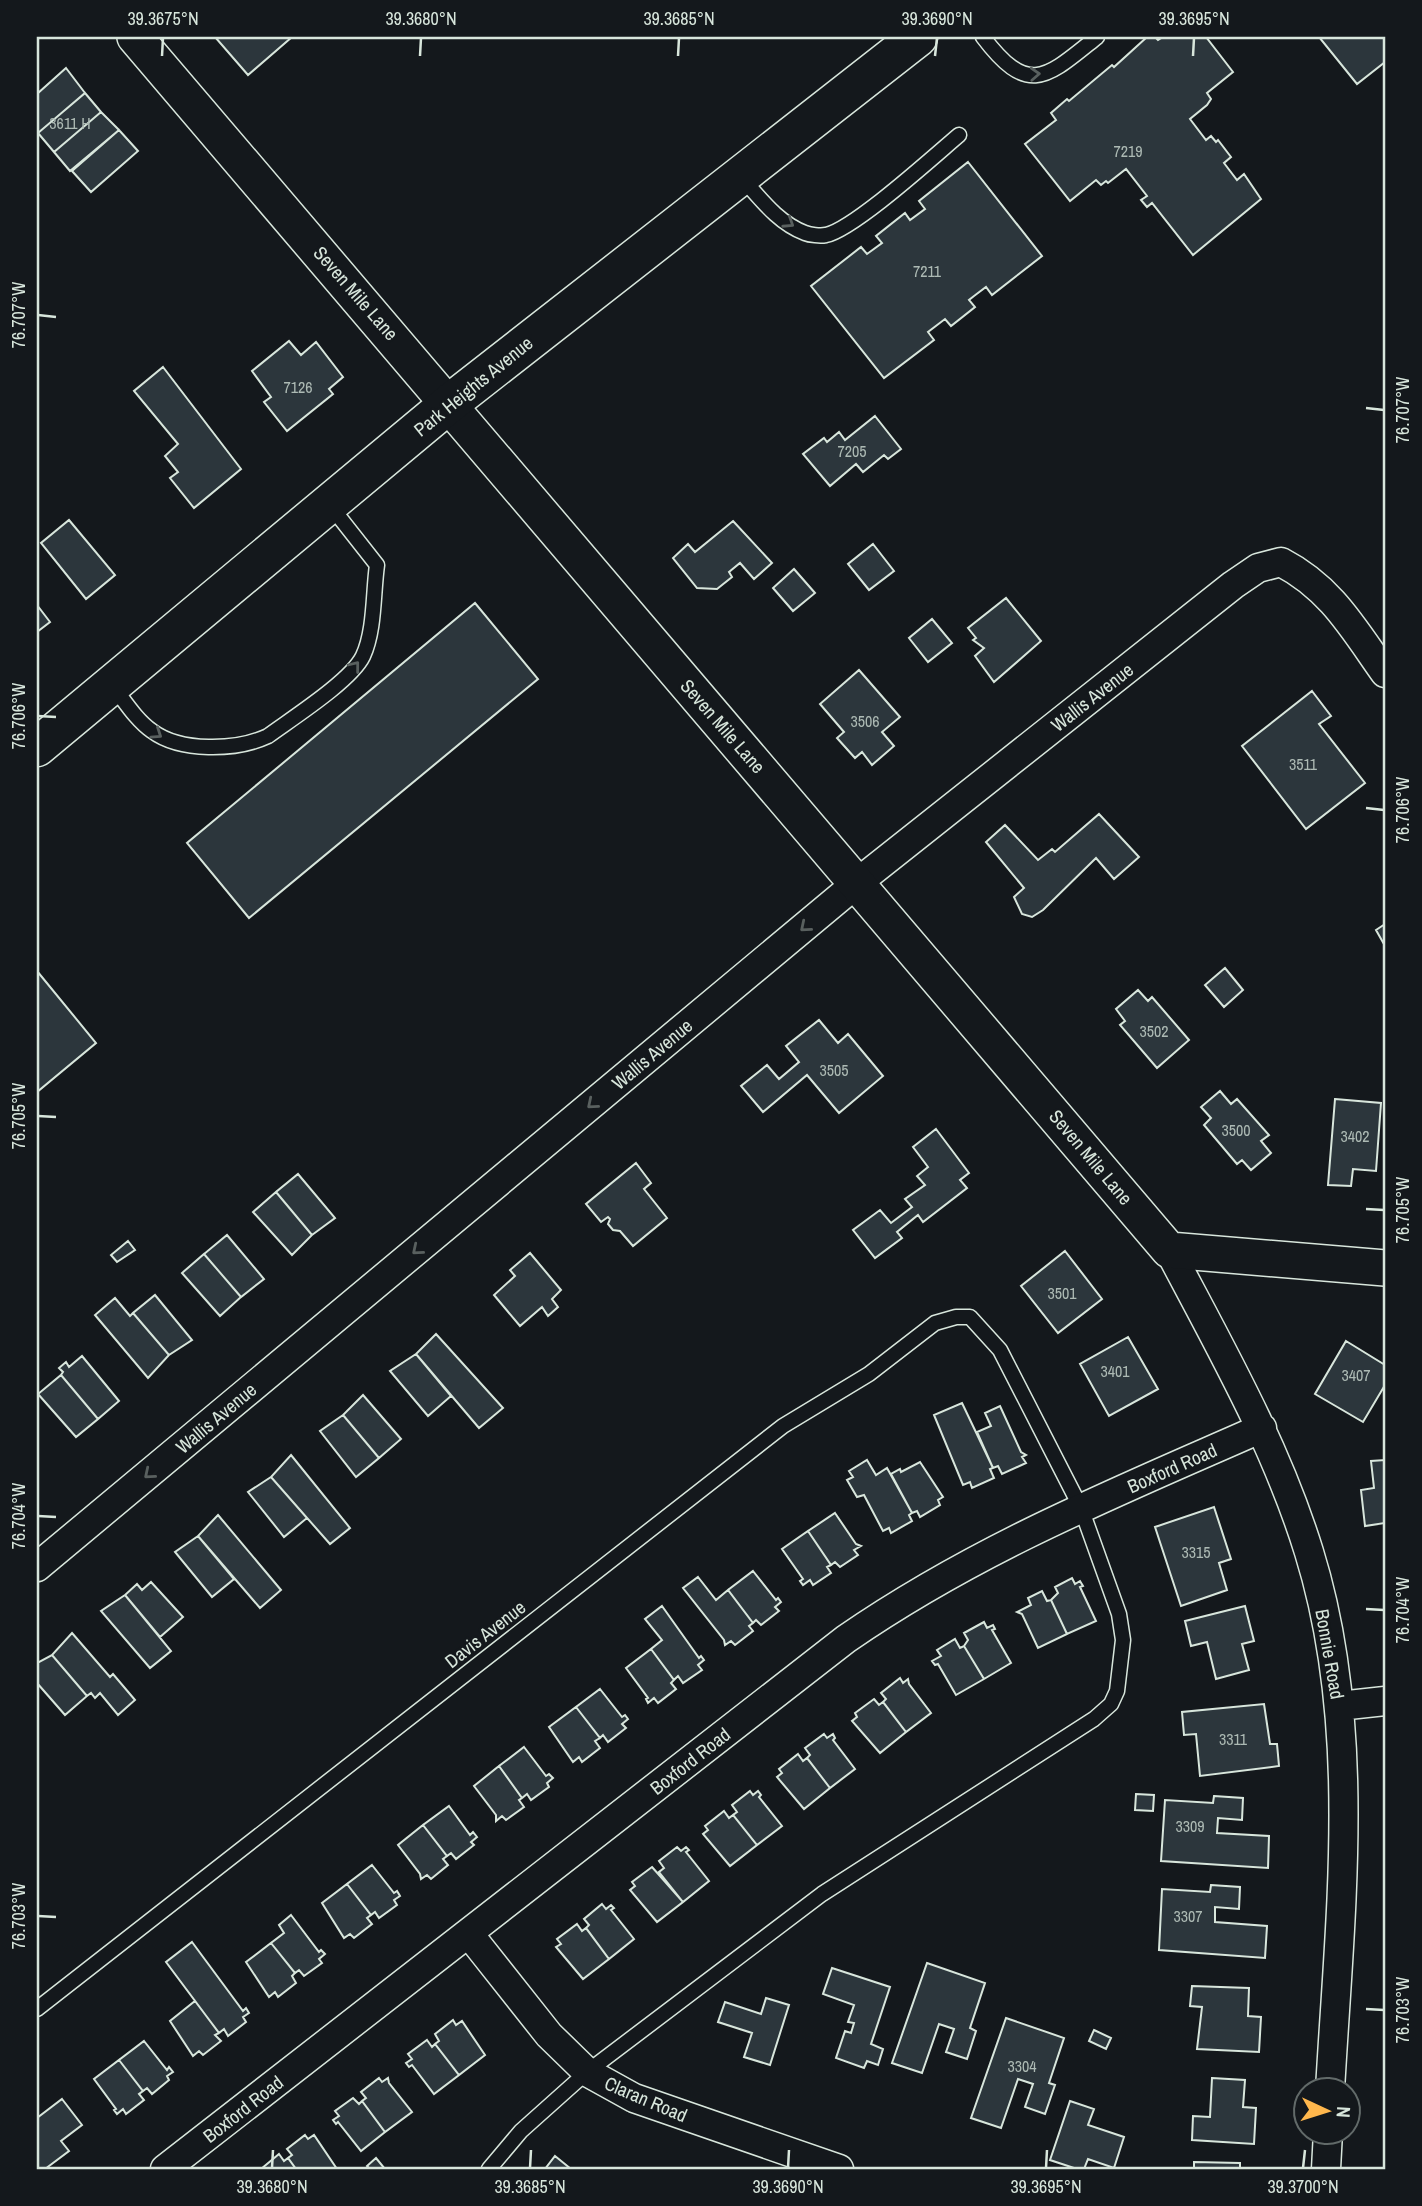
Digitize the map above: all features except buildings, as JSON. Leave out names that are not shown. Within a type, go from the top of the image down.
[{"type":"main road","name":"Park Heights Avenue","points":[[37,747],[450,403],[918,37]]},
{"type":"street","name":"Seven Mile Lane","points":[[135,37],[450,403],[1168,1250]]},
{"type":"street","name":"Wallis Avenue","points":[[37,1567],[857,883],[1258,568],[1280,562],[1306,575],[1329,595],[1385,673]]},
{"type":"street","points":[[1168,1250],[1385,1268]]},
{"type":"street","name":"Bonnie Road","points":[[1168,1250],[1262,1428],[1310,1554],[1328,1629],[1339,1706],[1343,1860],[1331,2076]]},
{"type":"street","name":"Boxford Road","points":[[170,2168],[846,1639],[911,1595],[969,1562],[1081,1508],[1262,1428]]},
{"type":"street","points":[[1339,1706],[1385,1701]]},
{"type":"street","name":"Claran Road","points":[[470,1934],[548,2035],[587,2072],[634,2098],[839,2169]]},
{"type":"street","points":[[1326,2169],[1327,2146]]},
{"type":"lane","points":[[983,37],[1011,70],[1025,76],[1042,76],[1060,66],[1097,37]]},
{"type":"lane","points":[[740,176],[788,225],[807,234],[825,235],[844,227],[959,135]]},
{"type":"lane","points":[[111,684],[149,729],[169,742],[214,745],[253,743],[268,737],[349,674],[362,658],[368,639],[376,565],[329,503]]},
{"type":"lane","name":"Davis Avenue","points":[[37,2009],[783,1426],[869,1374],[935,1323],[956,1317],[970,1317],[1000,1350],[1081,1508]]},
{"type":"lane","points":[[489,2169],[521,2131],[587,2072],[822,1894],[1094,1719],[1111,1704],[1117,1691],[1123,1640],[1119,1614],[1081,1508]]}]
